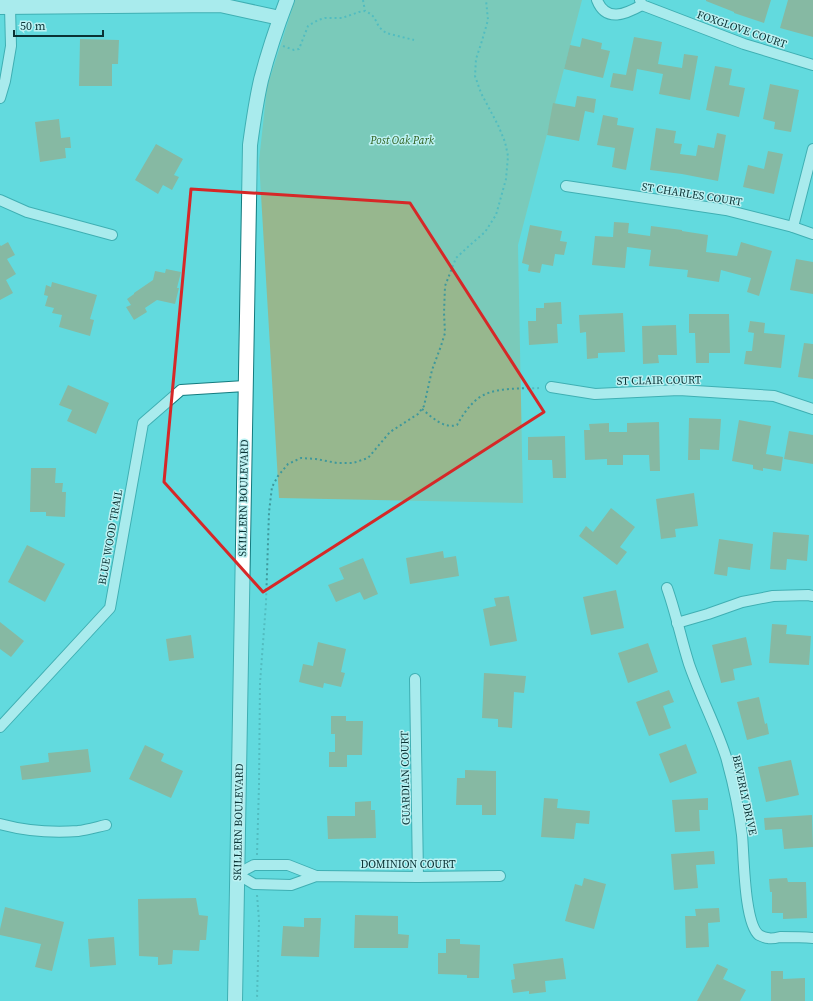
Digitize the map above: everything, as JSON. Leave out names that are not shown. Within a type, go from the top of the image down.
[{"type":"street","name":"SKILLERN BOULEVARD","points":[[235,1001],[250,145],[261,80],[287,0]]},
{"type":"street","name":"FOXGLOVE COURT","points":[[597,0],[600,8],[606,13],[616,15],[628,12],[641,2],[744,44],[813,65]]},
{"type":"street","points":[[0,98],[5,81],[11,46],[5,7],[220,5],[280,18]]},
{"type":"street","points":[[792,227],[813,149]]},
{"type":"street","name":"ST CHARLES COURT","points":[[566,186],[726,210],[813,234]]},
{"type":"street","points":[[0,200],[28,212],[112,235]]},
{"type":"street","name":"BLUE WOOD TRAIL","points":[[0,727],[110,608],[143,423],[181,390],[245,386]]},
{"type":"street","name":"ST CLAIR COURT","points":[[551,387],[595,394],[679,390],[774,396],[813,409]]},
{"type":"street","name":"BEVERLY DRIVE","points":[[667,588],[675,610],[677,623],[690,665],[726,757],[732,779],[742,835],[749,914],[753,926],[759,935],[767,939],[799,937],[813,938]]},
{"type":"street","points":[[677,623],[742,602],[773,596],[813,596]]},
{"type":"street","name":"GUARDIAN COURT","points":[[415,678],[418,877]]},
{"type":"street","points":[[0,824],[29,830],[53,832],[79,831],[106,825]]},
{"type":"street","name":"DOMINION COURT","points":[[237,874],[254,865],[257,865],[288,866],[316,876]]},
{"type":"street","name":"DOMINION COURT","points":[[237,874],[254,884],[291,884],[316,876],[500,876]]},
{"type":"path","points":[[363,0],[365,11]]},
{"type":"path","points":[[257,865],[260,683],[266,602],[269,512],[272,487],[278,476],[288,464],[301,458],[337,463],[353,463],[368,458],[390,432],[418,414],[424,406],[432,370],[445,333],[445,286],[450,272],[456,258],[485,232],[496,215],[506,179],[508,156],[506,142],[474,76],[476,59],[488,20],[486,0]]},
{"type":"path","points":[[273,42],[294,50],[299,49],[308,26],[318,20],[325,18],[342,18],[365,11],[374,17],[379,27],[386,32],[414,40]]},
{"type":"path","points":[[422,409],[444,425],[457,425],[464,413],[477,399],[491,392],[506,389],[551,387]]},
{"type":"path","points":[[256,884],[259,920],[257,1000]]},
{"type":"highlighted area","points":[[191,189],[410,203],[544,412],[263,592],[164,482]]},
{"type":"green space","name":"Post Oak Park","points":[[295,0],[582,0],[518,245],[523,503],[279,498],[259,161],[267,87]]},
{"type":"building","points":[[706,0],[771,0],[764,23],[734,13]]},
{"type":"building","points":[[788,0],[813,0],[813,37],[780,28]]},
{"type":"building","points":[[634,37],[662,42],[658,64],[682,68],[684,54],[698,56],[690,100],[659,94],[663,74],[637,69],[633,91],[610,87],[613,73],[626,75]]},
{"type":"building","points":[[582,38],[602,43],[601,49],[610,51],[603,78],[564,69],[570,45],[580,47]]},
{"type":"building","points":[[80,39],[119,40],[118,64],[112,64],[112,86],[79,86]]},
{"type":"building","points":[[715,66],[732,69],[729,85],[745,88],[739,117],[706,110]]},
{"type":"building","points":[[770,84],[799,90],[791,132],[774,129],[775,122],[763,119]]},
{"type":"building","points":[[577,96],[596,99],[594,113],[585,111],[579,141],[547,135],[553,103],[575,107]]},
{"type":"building","points":[[603,115],[618,118],[617,125],[634,128],[626,170],[612,167],[615,148],[597,145]]},
{"type":"building","points":[[59,119],[61,138],[70,137],[71,148],[65,148],[66,158],[40,162],[35,122]]},
{"type":"building","points":[[656,128],[676,131],[674,143],[682,144],[680,154],[696,156],[698,145],[714,148],[717,133],[726,135],[718,181],[650,170]]},
{"type":"building","points":[[156,144],[183,159],[174,175],[179,177],[172,190],[163,185],[158,194],[135,180]]},
{"type":"building","points":[[768,151],[783,154],[774,194],[743,187],[748,165],[764,169]]},
{"type":"building","points":[[614,222],[629,223],[628,233],[650,236],[651,226],[708,235],[706,252],[737,256],[741,242],[772,251],[759,296],[747,292],[751,278],[721,270],[719,282],[687,277],[688,270],[649,266],[651,250],[627,247],[625,268],[592,265],[595,236],[613,237]]},
{"type":"building","points":[[530,225],[562,231],[560,241],[567,242],[564,255],[555,254],[553,266],[542,264],[540,273],[528,271],[529,265],[522,263]]},
{"type":"building","points":[[8,242],[15,255],[7,259],[16,274],[6,280],[13,293],[0,300],[0,245],[1,246]]},
{"type":"building","points":[[796,259],[813,262],[813,294],[790,290]]},
{"type":"building","points":[[166,269],[181,272],[175,304],[157,300],[145,308],[147,312],[134,320],[126,307],[131,305],[127,299],[153,280],[155,271],[165,273]]},
{"type":"building","points":[[52,282],[97,295],[90,319],[94,320],[90,336],[59,327],[62,315],[52,313],[54,308],[45,306],[48,296],[44,295],[46,285],[51,287]]},
{"type":"building","points":[[561,302],[562,324],[557,324],[558,343],[529,345],[528,321],[536,321],[536,308],[544,308],[544,303]]},
{"type":"building","points":[[623,313],[625,352],[598,353],[598,358],[587,359],[586,332],[580,333],[579,315]]},
{"type":"building","points":[[689,314],[729,314],[730,353],[709,353],[709,363],[696,363],[695,333],[689,333]]},
{"type":"building","points":[[750,321],[765,323],[764,333],[785,335],[781,368],[744,364],[746,351],[752,351],[754,333],[748,332]]},
{"type":"building","points":[[676,325],[677,355],[658,355],[659,363],[643,364],[642,326]]},
{"type":"building","points":[[804,343],[813,344],[813,379],[798,377]]},
{"type":"building","points":[[68,385],[109,403],[96,434],[67,421],[72,410],[59,405]]},
{"type":"building","points":[[689,418],[721,419],[719,450],[700,449],[700,460],[688,460]]},
{"type":"building","points":[[739,420],[771,426],[766,454],[783,457],[781,471],[763,468],[763,471],[753,469],[753,465],[732,461]]},
{"type":"building","points":[[659,422],[660,471],[650,471],[649,455],[623,455],[623,465],[607,465],[607,459],[585,460],[584,430],[590,430],[589,424],[609,423],[609,432],[627,432],[627,423]]},
{"type":"building","points":[[789,431],[813,435],[813,464],[784,459]]},
{"type":"building","points":[[565,436],[566,478],[553,478],[552,460],[528,460],[528,437]]},
{"type":"building","points":[[31,468],[56,468],[55,483],[63,483],[62,492],[66,492],[65,517],[46,516],[46,512],[30,512]]},
{"type":"building","points":[[694,493],[698,526],[675,529],[676,537],[661,539],[656,499]]},
{"type":"building","points":[[611,508],[635,527],[620,547],[627,552],[617,565],[579,536],[586,526],[593,532]]},
{"type":"building","points":[[773,532],[809,535],[807,561],[787,559],[786,570],[770,569]]},
{"type":"building","points":[[719,539],[753,544],[750,570],[728,567],[727,576],[714,574]]},
{"type":"building","points":[[27,545],[65,564],[45,602],[8,582]]},
{"type":"building","points":[[443,551],[444,558],[456,556],[459,576],[410,584],[406,558]]},
{"type":"building","points":[[363,558],[378,594],[364,600],[360,592],[336,602],[328,585],[344,579],[339,568]]},
{"type":"building","points":[[616,590],[624,628],[591,635],[583,597]]},
{"type":"building","points":[[509,596],[517,641],[490,646],[483,609],[496,606],[494,598]]},
{"type":"building","points":[[0,622],[24,641],[11,657],[0,649]]},
{"type":"building","points":[[772,624],[787,625],[786,634],[811,636],[809,665],[769,663]]},
{"type":"building","points":[[191,635],[194,658],[169,661],[166,639]]},
{"type":"building","points":[[746,637],[752,665],[733,669],[735,680],[721,683],[712,645]]},
{"type":"building","points":[[318,642],[346,649],[341,672],[345,673],[341,687],[324,683],[323,688],[299,682],[303,664],[313,666]]},
{"type":"building","points":[[648,643],[658,672],[628,683],[618,653]]},
{"type":"building","points":[[484,673],[526,676],[524,693],[514,692],[512,728],[498,727],[498,719],[482,718]]},
{"type":"building","points":[[669,690],[674,702],[663,706],[671,728],[649,736],[636,702]]},
{"type":"building","points":[[759,697],[765,724],[767,723],[769,734],[747,740],[737,702]]},
{"type":"building","points":[[331,716],[346,716],[346,721],[363,721],[362,755],[347,755],[347,767],[329,767],[329,752],[335,752],[335,734],[331,734]]},
{"type":"building","points":[[686,744],[697,773],[670,783],[659,754]]},
{"type":"building","points":[[145,745],[164,754],[161,761],[183,771],[171,798],[129,779]]},
{"type":"building","points":[[88,749],[91,772],[22,780],[20,766],[49,762],[48,753]]},
{"type":"building","points":[[791,760],[799,795],[766,802],[758,767]]},
{"type":"building","points":[[465,770],[496,771],[496,815],[482,815],[482,805],[456,805],[457,778],[465,778]]},
{"type":"building","points":[[544,798],[558,799],[557,808],[590,811],[589,824],[576,823],[574,839],[541,837]]},
{"type":"building","points":[[708,798],[708,810],[699,810],[700,831],[675,832],[672,800]]},
{"type":"building","points":[[371,801],[371,810],[375,810],[376,838],[328,839],[327,816],[355,816],[355,802]]},
{"type":"building","points":[[812,815],[813,847],[784,849],[782,829],[765,830],[764,818]]},
{"type":"building","points":[[714,851],[715,864],[696,865],[698,888],[674,890],[671,854]]},
{"type":"building","points":[[584,878],[606,884],[594,929],[565,921],[575,884],[582,886]]},
{"type":"building","points":[[787,878],[788,882],[806,882],[807,918],[783,919],[783,913],[772,913],[772,892],[770,892],[769,879]]},
{"type":"building","points":[[196,898],[199,915],[208,916],[206,940],[200,940],[199,951],[173,950],[172,964],[158,965],[158,957],[139,956],[138,899]]},
{"type":"building","points":[[5,907],[64,922],[52,971],[35,967],[41,944],[0,935]]},
{"type":"building","points":[[719,908],[720,922],[708,923],[709,947],[686,948],[685,916],[696,916],[695,909]]},
{"type":"building","points":[[355,915],[398,916],[398,934],[409,935],[408,948],[354,948]]},
{"type":"building","points":[[304,918],[321,918],[319,957],[281,956],[283,926],[304,927]]},
{"type":"building","points":[[114,937],[116,965],[90,967],[88,939]]},
{"type":"building","points":[[446,939],[460,939],[460,944],[480,945],[479,978],[467,978],[467,975],[438,974],[438,953],[446,953]]},
{"type":"building","points":[[563,958],[566,979],[545,981],[546,992],[529,994],[529,991],[513,993],[511,980],[515,979],[513,964]]},
{"type":"building","points":[[717,964],[728,969],[723,979],[746,990],[740,1001],[697,1001]]},
{"type":"building","points":[[771,971],[783,971],[783,979],[805,978],[805,1001],[771,1001]]}]
